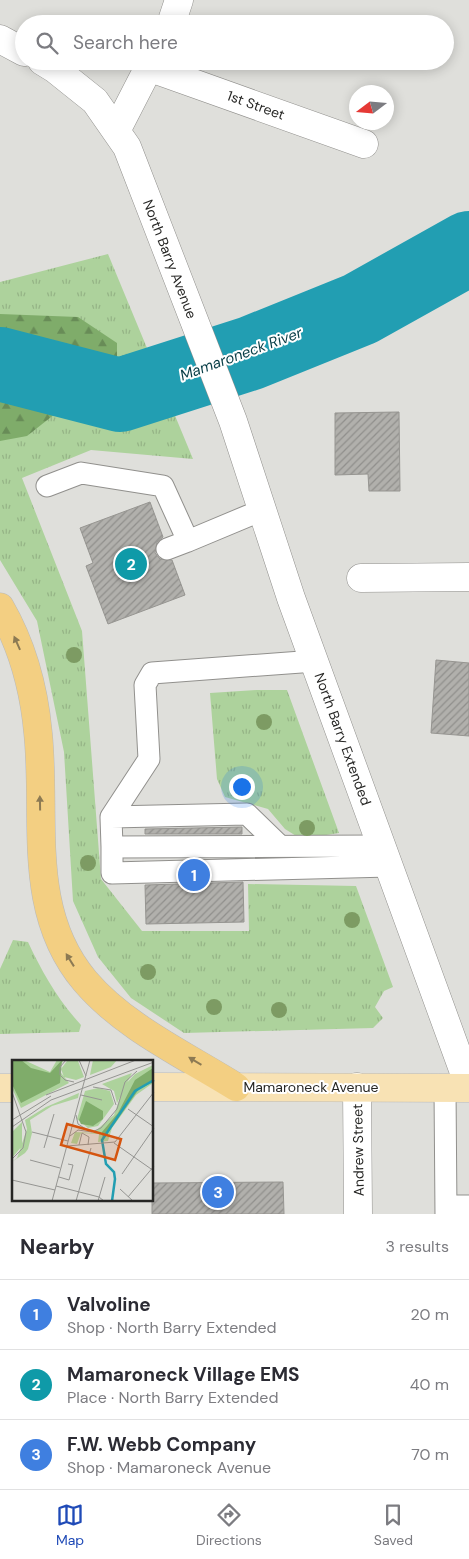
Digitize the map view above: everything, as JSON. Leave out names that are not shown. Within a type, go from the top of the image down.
[{"type":"highway","points":[[0,607],[22,655],[32,693],[38,734],[42,868],[50,918],[59,941],[85,980],[120,1014],[236,1086]]},
{"type":"main road","name":"Mamaroneck Avenue","points":[[154,1087],[461,1087]]},
{"type":"street","points":[[174,15],[179,0]]},
{"type":"street","points":[[0,39],[15,47]]},
{"type":"street","points":[[57,70],[95,101],[116,131],[147,70]]},
{"type":"street","name":"1st Street","points":[[166,70],[364,144]]},
{"type":"street","name":"North Barry Avenue","points":[[116,131],[127,147],[221,390]]},
{"type":"street","name":"North Barry Extended","points":[[221,390],[385,856],[461,1087]]},
{"type":"street","points":[[361,578],[469,577]]},
{"type":"street","name":"Andrew Street","points":[[357,1087],[358,1214]]},
{"type":"lane","points":[[47,486],[81,473],[163,486],[188,541]]},
{"type":"lane","points":[[167,549],[262,510]]},
{"type":"lane","points":[[315,661],[152,673],[145,685],[149,759],[111,817],[112,873],[385,856]]},
{"type":"lane","points":[[111,817],[247,814],[280,846]]},
{"type":"lane","points":[[112,847],[280,846],[385,856]]},
{"type":"lane","points":[[461,1087],[446,1210],[469,1206]]},
{"type":"green space","points":[[108,254],[193,459],[91,450],[22,478],[82,631],[101,879],[142,931],[249,931],[248,884],[356,886],[393,987],[384,991],[375,1007],[383,1018],[373,1028],[184,1033],[131,998],[98,957],[73,901],[64,752],[37,621],[0,560],[0,282]]},
{"type":"green space","points":[[0,314],[78,317],[117,343],[117,365],[27,436],[0,441]]},
{"type":"green space","points":[[287,690],[339,833],[301,839],[285,829],[268,809],[225,797],[217,779],[210,693]]},
{"type":"green space","points":[[13,940],[28,942],[51,985],[81,1025],[79,1032],[0,1034],[0,969]]},
{"type":"building","points":[[399,412],[400,491],[369,491],[368,474],[335,475],[335,413]]},
{"type":"building","points":[[150,502],[163,537],[157,542],[155,553],[160,559],[172,560],[185,595],[108,624],[86,566],[93,563],[80,528]]},
{"type":"building","points":[[436,660],[469,663],[469,736],[431,733]]},
{"type":"building","points":[[242,827],[242,834],[145,834],[145,829]]},
{"type":"building","points":[[243,882],[244,922],[146,924],[145,885]]},
{"type":"building","points":[[283,1182],[284,1214],[152,1214],[154,1183]]},
{"type":"waterway","name":"Mamaroneck River","points":[[0,364],[120,395],[251,353],[360,309],[469,248]]},
{"type":"place","name":"Mamaroneck Village EMS","points":[[131,564]]},
{"type":"place","name":"Valvoline","points":[[194,875]]},
{"type":"place","name":"F.W. Webb Company","points":[[218,1192]]}]
